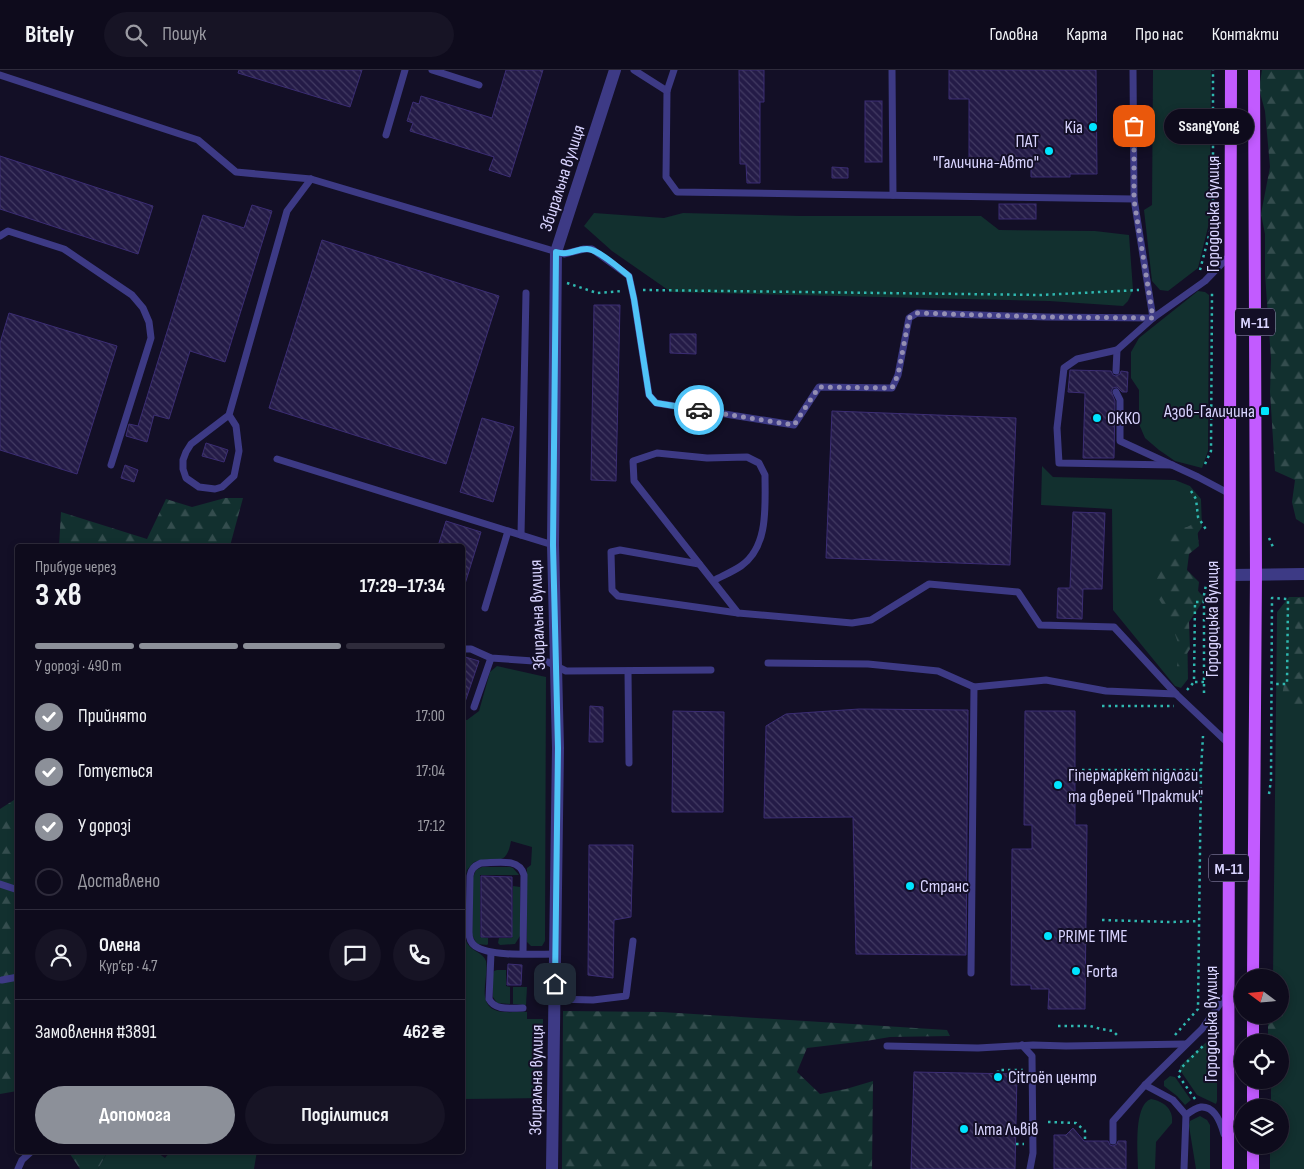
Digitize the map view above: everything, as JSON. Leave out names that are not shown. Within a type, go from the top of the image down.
[{"type":"main road","name":"Городоцька вулиця","points":[[1228,1169],[1231,70]]},
{"type":"main road","name":"М-11","points":[[1254,70],[1256,574],[1254,969]]},
{"type":"main road","points":[[1253,1154],[1253,1169]]},
{"type":"street","name":"Збиральна вулиця","points":[[552,1169],[558,748],[553,545],[556,252],[615,70]]},
{"type":"street","points":[[1230,575],[1304,574]]},
{"type":"lane","points":[[386,135],[405,70]]},
{"type":"lane","points":[[432,70],[479,85]]},
{"type":"lane","points":[[634,70],[667,91]]},
{"type":"lane","points":[[674,70],[667,91],[666,177],[677,192],[1134,200]]},
{"type":"lane","points":[[892,70],[894,195]]},
{"type":"lane","points":[[1133,70],[1134,200],[1153,318]]},
{"type":"lane","points":[[0,76],[198,140],[236,172],[311,179],[564,254],[584,249],[592,250],[629,276],[649,395],[656,403],[794,425],[819,387],[892,388],[898,375],[909,318],[917,313],[1153,318]]},
{"type":"lane","points":[[229,415],[236,426],[238,451],[234,476],[222,487],[215,489],[199,487],[186,478],[183,460],[191,444],[229,415],[287,211],[311,179]]},
{"type":"lane","points":[[0,236],[8,231],[64,249],[132,295],[143,308],[149,322],[150,338],[111,465]]},
{"type":"lane","points":[[1172,466],[1059,463],[1057,428],[1064,368],[1077,359],[1117,350],[1153,318],[1205,281],[1231,254]]},
{"type":"lane","points":[[521,535],[526,293]]},
{"type":"lane","points":[[1116,371],[1117,350]]},
{"type":"lane","points":[[1116,392],[1120,400],[1120,441],[1230,494]]},
{"type":"lane","points":[[713,581],[742,565],[756,548],[764,528],[765,475],[763,468],[753,459],[747,457],[707,458],[657,453],[633,461],[634,481],[738,613]]},
{"type":"lane","points":[[277,459],[553,545]]},
{"type":"lane","points":[[485,608],[508,531]]},
{"type":"lane","points":[[699,564],[620,550],[611,552],[612,590],[618,596],[738,613],[852,622],[872,620],[929,584],[1018,592],[1040,625],[1114,627],[1176,694],[1229,744]]},
{"type":"lane","points":[[465,649],[471,649],[491,658],[548,662],[566,671],[710,670]]},
{"type":"lane","points":[[474,707],[491,658]]},
{"type":"lane","points":[[768,663],[868,664],[938,671],[974,687],[1046,680],[1106,691],[1176,694]]},
{"type":"lane","points":[[628,671],[629,763]]},
{"type":"lane","points":[[971,973],[974,687]]},
{"type":"lane","points":[[523,954],[524,875],[522,869],[514,863],[481,864],[473,868],[471,872],[470,938],[475,946],[491,953],[523,954],[555,954]]},
{"type":"lane","points":[[0,884],[15,889]]},
{"type":"lane","points":[[554,999],[593,1000],[626,996],[634,941]]},
{"type":"lane","points":[[491,953],[489,999],[499,1007],[523,1008]]},
{"type":"lane","points":[[2,980],[15,978]]},
{"type":"lane","points":[[1113,1141],[1113,1121],[1145,1085],[1202,1029],[1229,992]]},
{"type":"lane","points":[[887,1046],[978,1048],[1022,1045],[1186,1044]]},
{"type":"lane","points":[[1022,1045],[1032,1056],[1033,1153],[1030,1169]]},
{"type":"lane","points":[[1145,1085],[1173,1100],[1186,1115],[1184,1169]]},
{"type":"lane","points":[[1186,1115],[1200,1107],[1208,1108],[1218,1117],[1228,1147]]},
{"type":"lane","points":[[18,1169],[22,1160],[29,1154]]},
{"type":"path","points":[[1200,270],[1214,220],[1213,70]]},
{"type":"path","points":[[564,282],[597,292],[622,291]]},
{"type":"path","points":[[644,290],[1041,295],[1148,289]]},
{"type":"path","points":[[1205,464],[1211,451],[1212,293]]},
{"type":"path","points":[[1191,491],[1196,499],[1198,517],[1207,531]]},
{"type":"path","points":[[1204,693],[1204,602],[1206,585]]},
{"type":"path","points":[[1272,684],[1287,684],[1288,599],[1272,598],[1272,684],[1272,725]]},
{"type":"path","points":[[1204,602],[1195,602],[1194,682],[1204,682]]},
{"type":"path","points":[[1172,1038],[1198,1009],[1203,736]]},
{"type":"path","points":[[1082,770],[1201,770]]},
{"type":"path","points":[[1102,920],[1199,921]]},
{"type":"path","points":[[1058,1026],[1090,1026],[1101,1030],[1113,1031],[1123,1039]]},
{"type":"path","points":[[1196,1100],[1178,1075],[1205,1044]]},
{"type":"path","points":[[1048,1122],[1076,1123],[1085,1131],[1085,1141]]},
{"type":"path","points":[[1016,1144],[1026,1145]]},
{"type":"green space","points":[[1153,70],[1211,70],[1210,219],[1198,268],[1168,291],[1160,290],[1152,281],[1144,210],[1152,205]]},
{"type":"green space","points":[[1262,70],[1304,70],[1304,524],[1296,519],[1292,502],[1295,480],[1275,471],[1270,392],[1271,359],[1265,274],[1265,234],[1261,214],[1270,167],[1265,111],[1259,89]]},
{"type":"green space","points":[[594,213],[664,218],[683,213],[800,216],[981,216],[999,230],[1095,231],[1129,235],[1133,290],[1128,301],[1123,306],[1049,301],[671,292],[612,251],[584,226]]},
{"type":"green space","points":[[1198,291],[1209,295],[1208,451],[1202,468],[1175,461],[1145,438],[1139,424],[1139,390],[1131,378],[1131,352],[1139,338]]},
{"type":"green space","points":[[1042,466],[1053,477],[1175,480],[1190,486],[1201,499],[1202,527],[1186,550],[1188,679],[1181,688],[1175,686],[1113,610],[1112,509],[1041,505]]},
{"type":"green space","points":[[225,498],[243,498],[231,544],[59,544],[61,512],[147,539],[166,499],[192,507]]},
{"type":"green space","points":[[1193,524],[1197,527],[1199,546],[1189,554],[1187,570],[1199,582],[1198,591],[1205,598],[1189,622],[1190,649],[1184,658],[1183,676],[1179,673],[1177,666],[1180,649],[1177,640],[1168,614],[1154,591],[1159,570],[1168,553],[1168,528],[1187,527]]},
{"type":"green space","points":[[1289,597],[1304,597],[1304,1169],[1270,1169],[1270,1154],[1289,1154],[1289,1099],[1271,1099],[1271,1089],[1289,1089],[1289,1034],[1274,1034],[1277,1024],[1289,1024],[1289,969],[1273,969],[1277,612]]},
{"type":"green space","points":[[1304,597],[1304,683],[1302,684],[1303,704],[1301,710],[1285,705],[1283,692],[1285,680],[1299,672],[1292,648],[1296,630],[1293,624],[1294,618],[1291,601]]},
{"type":"green space","points":[[497,666],[546,677],[545,941],[542,946],[531,946],[527,942],[527,868],[531,865],[532,847],[511,841],[509,850],[503,858],[474,862],[467,870],[465,884],[465,720],[479,711],[490,672]]},
{"type":"green space","points":[[15,799],[15,1091],[0,1094],[0,809]]},
{"type":"green space","points":[[482,867],[510,867],[519,875],[480,875],[480,937],[488,938],[487,945],[477,944],[472,935],[473,877],[476,870]]},
{"type":"green space","points":[[513,886],[520,887],[520,936],[515,944],[500,945],[498,943],[499,938],[512,938]]},
{"type":"green space","points":[[465,929],[467,943],[486,961],[485,997],[490,1007],[503,1012],[527,1012],[527,1019],[543,1019],[542,1098],[465,1099]]},
{"type":"green space","points":[[497,970],[506,970],[506,986],[510,987],[510,1004],[497,1003],[493,997],[493,974]]},
{"type":"green space","points":[[513,987],[527,987],[526,1005],[513,1004]]},
{"type":"green space","points":[[563,1011],[662,1012],[947,1030],[950,1036],[890,1037],[807,1048],[797,1072],[820,1094],[873,1081],[872,1169],[562,1169]]},
{"type":"green space","points":[[1268,1024],[1281,1024],[1279,1034],[1268,1034]]},
{"type":"green space","points":[[1215,1036],[1217,1040],[1216,1104],[1197,1095],[1180,1070],[1180,1066]]},
{"type":"green space","points":[[1170,1076],[1175,1077],[1191,1100],[1185,1105],[1164,1086],[1164,1081]]},
{"type":"green space","points":[[1151,1099],[1167,1106],[1171,1114],[1172,1123],[1156,1142],[1155,1169],[1138,1169],[1137,1141],[1139,1120],[1145,1103]]},
{"type":"green space","points":[[1200,1116],[1207,1120],[1210,1125],[1210,1169],[1196,1169],[1189,1126],[1190,1121]]},
{"type":"green space","points":[[70,1154],[106,1154],[98,1169],[80,1169]]},
{"type":"green space","points":[[106,1154],[159,1154],[165,1158],[168,1154],[256,1154],[254,1169],[98,1169]]},
{"type":"building","points":[[239,70],[362,70],[350,107],[238,73]]},
{"type":"building","points":[[506,70],[543,70],[510,177],[489,170],[494,157],[410,131],[413,123],[407,121],[413,102],[419,104],[421,96],[492,118]]},
{"type":"building","points":[[739,70],[764,70],[764,102],[760,102],[760,183],[747,183],[746,164],[740,164]]},
{"type":"building","points":[[949,70],[1096,70],[1097,174],[1070,174],[1070,177],[1031,177],[1031,162],[969,162],[969,99],[949,99]]},
{"type":"building","points":[[865,101],[882,101],[882,162],[865,162]]},
{"type":"building","points":[[0,156],[153,206],[138,254],[0,209]]},
{"type":"building","points":[[832,167],[848,168],[848,178],[832,178]]},
{"type":"building","points":[[999,204],[1036,204],[1036,219],[999,219]]},
{"type":"building","points":[[252,205],[272,211],[225,362],[190,351],[169,419],[154,415],[147,442],[126,436],[129,424],[138,426],[203,215],[244,228]]},
{"type":"building","points":[[322,240],[499,296],[446,464],[269,408]]},
{"type":"building","points":[[594,305],[620,305],[616,481],[591,480]]},
{"type":"building","points":[[9,313],[117,346],[77,474],[0,450],[0,343]]},
{"type":"building","points":[[670,334],[696,334],[696,354],[670,353]]},
{"type":"building","points":[[1070,370],[1111,371],[1116,376],[1121,371],[1128,372],[1127,392],[1122,392],[1117,387],[1111,391],[1115,401],[1114,458],[1083,458],[1085,393],[1068,392]]},
{"type":"building","points":[[832,411],[1016,418],[1010,565],[826,558]]},
{"type":"building","points":[[482,418],[514,427],[493,502],[460,492]]},
{"type":"building","points":[[206,443],[228,450],[224,462],[202,456]]},
{"type":"building","points":[[125,465],[138,470],[134,482],[121,478]]},
{"type":"building","points":[[1073,512],[1105,513],[1102,589],[1083,589],[1082,619],[1057,618],[1058,588],[1070,588]]},
{"type":"building","points":[[446,521],[481,532],[465,584],[465,544],[439,544]]},
{"type":"building","points":[[465,657],[479,661],[465,702]]},
{"type":"building","points":[[590,706],[603,707],[603,742],[589,742]]},
{"type":"building","name":"Странс","points":[[859,709],[968,710],[966,955],[856,954],[853,817],[764,818],[766,726],[786,714]]},
{"type":"building","points":[[673,711],[724,712],[723,812],[672,812]]},
{"type":"building","name":"PRIME TIME","points":[[1025,711],[1075,711],[1075,825],[1087,825],[1085,1009],[1048,1009],[1049,989],[1031,989],[1031,985],[1011,985],[1012,849],[1032,849],[1032,825],[1024,825]]},
{"type":"building","points":[[589,845],[633,845],[631,917],[614,920],[613,978],[588,975]]},
{"type":"building","points":[[481,876],[512,877],[512,937],[481,937]]},
{"type":"building","points":[[508,964],[522,965],[521,985],[507,985]]},
{"type":"building","name":"Ілта Львів","points":[[914,1072],[1017,1074],[1015,1169],[911,1169]]},
{"type":"building","points":[[1073,1128],[1084,1141],[1108,1141],[1113,1146],[1118,1141],[1126,1141],[1126,1169],[1054,1169],[1054,1135],[1066,1135]]},
{"type":"way so far","points":[[699,410],[794,425],[819,387],[892,388],[898,375],[909,318],[917,313],[1153,318],[1134,200],[1134,126]]},
{"type":"place","name":"SsangYong","points":[[1134,126]]},
{"type":"place","name":"Kia","points":[[1093,127]]},
{"type":"place","name":"ПАТ \"Галичина-Авто\"","points":[[1049,151]]},
{"type":"place","name":"Азов-Галичина","points":[[1265,411]]},
{"type":"place","name":"ОККО","points":[[1097,418]]},
{"type":"place","name":"Гіпермаркет підлоги та дверей \"Практик\"","points":[[1058,785]]},
{"type":"place","name":"Странс","points":[[910,886]]},
{"type":"place","name":"PRIME TIME","points":[[1048,936]]},
{"type":"place","name":"Forta","points":[[1076,971]]},
{"type":"place","name":"Citroën центр","points":[[998,1077]]},
{"type":"place","name":"Ілта Львів","points":[[964,1129]]},
{"type":"route","points":[[555,984],[558,748],[553,545],[556,252],[564,254],[584,249],[592,250],[629,276],[649,395],[656,403],[699,410]]}]
